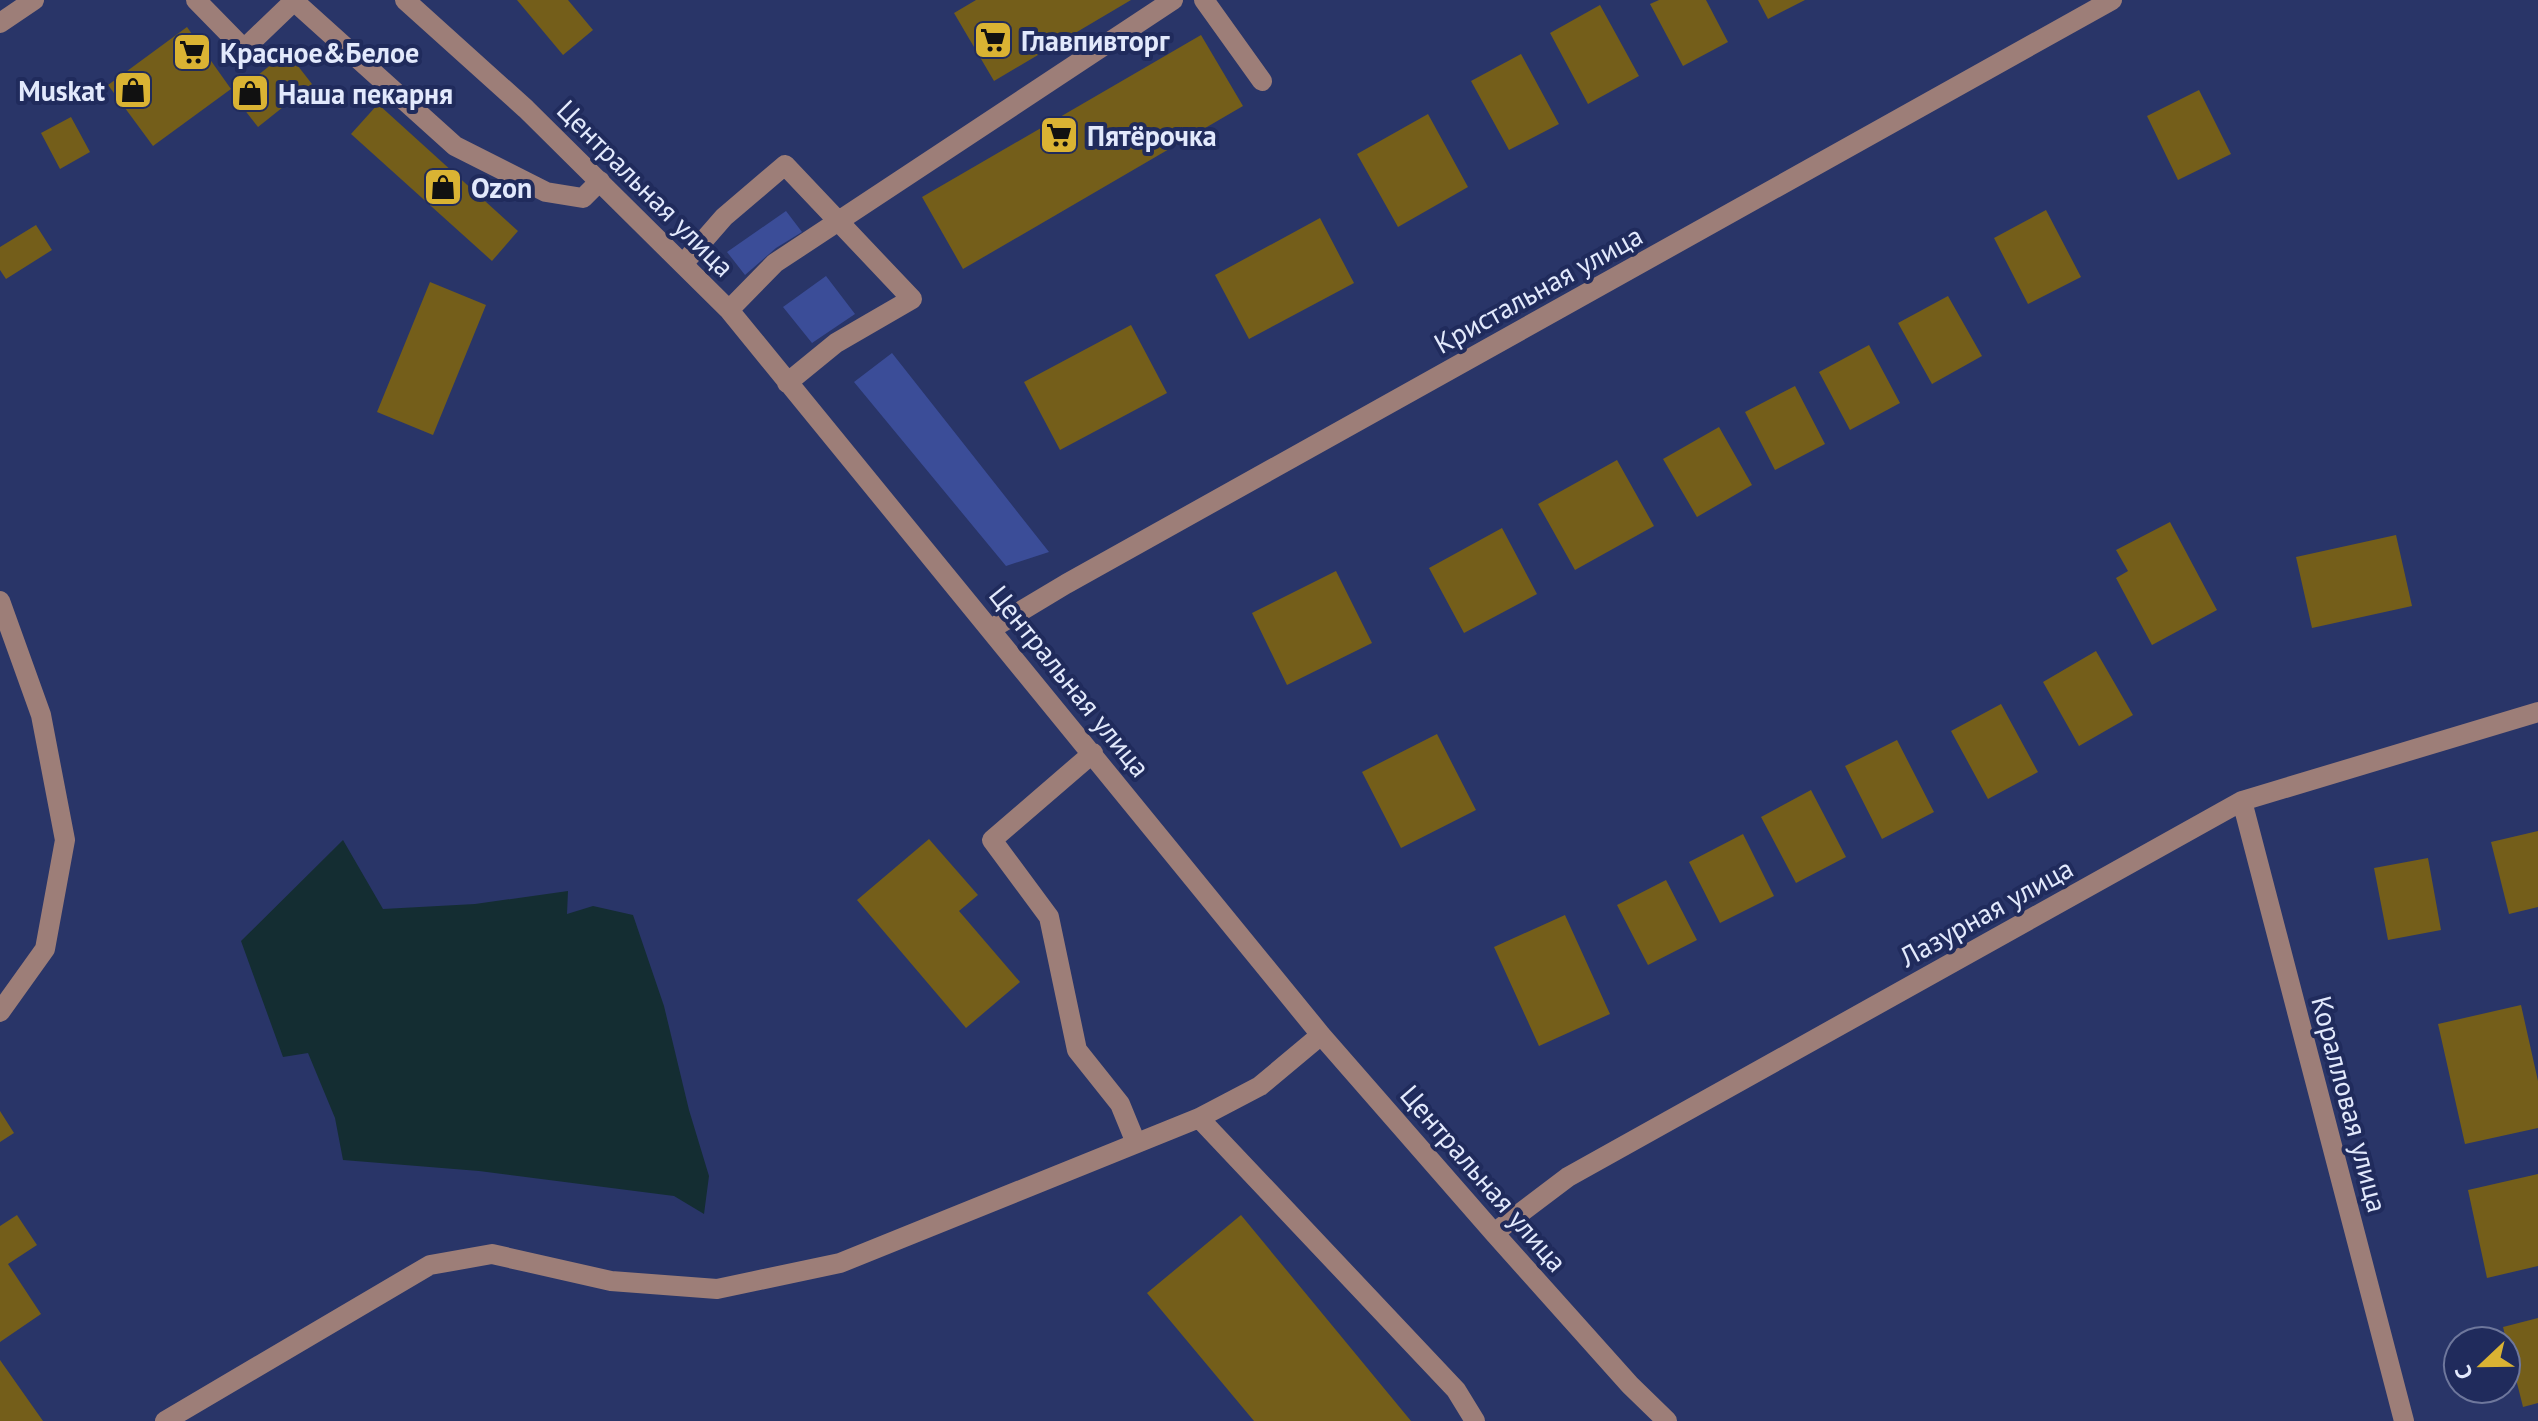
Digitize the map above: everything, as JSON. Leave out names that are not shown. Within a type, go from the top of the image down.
[{"type":"street","points":[[0,23],[34,0]]},
{"type":"street","points":[[196,0],[244,49],[294,0],[455,146],[546,192],[583,198],[600,181]]},
{"type":"street","name":"Центральная улица","points":[[405,0],[526,109],[729,310],[1321,1035],[1630,1385],[1667,1421]]},
{"type":"street","points":[[729,310],[775,263],[1173,0]]},
{"type":"street","points":[[1204,0],[1262,81]]},
{"type":"street","name":"Кристальная улица","points":[[991,629],[1066,584],[2112,0]]},
{"type":"street","points":[[683,264],[724,217],[785,165],[912,299],[836,343],[787,383]]},
{"type":"street","points":[[0,601],[41,715],[65,840],[45,949],[0,1012]]},
{"type":"street","name":"Лазурная улица","points":[[1494,1233],[1568,1177],[2242,801],[2538,712]]},
{"type":"street","points":[[1093,753],[992,840],[1049,917],[1077,1050],[1120,1104],[1136,1143]]},
{"type":"street","name":"Коралловая улица","points":[[2242,801],[2404,1421]]},
{"type":"street","points":[[165,1421],[430,1265],[492,1254],[611,1281],[717,1289],[840,1263],[1199,1118],[1260,1086],[1321,1035]]},
{"type":"street","points":[[1199,1118],[1456,1390],[1475,1421]]},
{"type":"shaded area","points":[[786,211],[802,232],[776,248],[745,275],[727,252]]},
{"type":"shaded area","points":[[826,276],[855,314],[812,343],[783,307]]},
{"type":"shaded area","points":[[892,353],[1049,552],[1006,566],[854,382]]},
{"type":"shaded area","points":[[343,840],[383,909],[475,904],[568,891],[567,914],[593,906],[633,915],[664,1006],[689,1110],[709,1176],[704,1214],[674,1196],[479,1171],[343,1160],[335,1118],[308,1053],[283,1057],[241,941]]},
{"type":"building","points":[[517,0],[568,0],[593,30],[563,55]]},
{"type":"building","points":[[976,0],[1131,0],[994,81],[954,13]]},
{"type":"building","points":[[1659,0],[1706,0],[1728,42],[1683,66],[1650,4]]},
{"type":"building","points":[[1758,0],[1805,0],[1768,19]]},
{"type":"building","points":[[1600,5],[1639,76],[1588,104],[1550,33]]},
{"type":"building","points":[[187,27],[231,89],[153,146],[108,85]]},
{"type":"building","points":[[1201,35],[1243,106],[963,269],[922,197]]},
{"type":"building","points":[[287,52],[312,84],[258,127],[233,95]]},
{"type":"building","points":[[1521,54],[1559,124],[1509,150],[1471,81]]},
{"type":"building","points":[[2199,90],[2231,154],[2178,180],[2147,116]]},
{"type":"building","points":[[378,104],[518,231],[492,261],[351,134]]},
{"type":"building","points":[[1428,114],[1468,187],[1398,227],[1357,154]]},
{"type":"building","points":[[71,117],[90,152],[60,169],[41,133]]},
{"type":"building","points":[[2046,210],[2081,277],[2028,304],[1994,238]]},
{"type":"building","points":[[1320,218],[1354,283],[1249,339],[1215,275]]},
{"type":"building","points":[[36,225],[52,250],[6,279],[0,270],[0,247]]},
{"type":"building","points":[[430,282],[486,305],[433,435],[377,412]]},
{"type":"building","points":[[1948,296],[1982,356],[1932,384],[1898,323]]},
{"type":"building","points":[[1131,325],[1167,393],[1060,450],[1024,382]]},
{"type":"building","points":[[1869,345],[1900,403],[1850,430],[1819,372]]},
{"type":"building","points":[[1795,386],[1825,444],[1775,470],[1745,412]]},
{"type":"building","points":[[1719,427],[1752,485],[1697,517],[1663,459]]},
{"type":"building","points":[[1617,460],[1654,526],[1575,570],[1538,504]]},
{"type":"building","points":[[2170,522],[2217,610],[2152,645],[2116,578],[2128,571],[2116,550]]},
{"type":"building","points":[[1502,528],[1537,594],[1464,633],[1429,568]]},
{"type":"building","points":[[2396,535],[2412,606],[2312,628],[2296,557]]},
{"type":"building","points":[[1336,571],[1372,643],[1287,685],[1252,613]]},
{"type":"building","points":[[2096,651],[2133,715],[2079,746],[2043,682]]},
{"type":"building","points":[[2001,704],[2038,772],[1988,799],[1951,731]]},
{"type":"building","points":[[1437,734],[1476,810],[1401,848],[1362,772]]},
{"type":"building","points":[[1897,740],[1934,812],[1882,839],[1845,766]]},
{"type":"building","points":[[1811,790],[1846,857],[1796,883],[1761,817]]},
{"type":"building","points":[[2538,831],[2538,907],[2509,914],[2491,842]]},
{"type":"building","points":[[1743,834],[1774,896],[1720,923],[1689,862]]},
{"type":"building","points":[[929,839],[978,895],[959,911],[1020,982],[966,1028],[857,900]]},
{"type":"building","points":[[2428,858],[2441,930],[2388,940],[2374,868]]},
{"type":"building","points":[[1666,880],[1697,940],[1648,965],[1617,905]]},
{"type":"building","points":[[1565,915],[1610,1014],[1539,1046],[1494,947]]},
{"type":"building","points":[[2521,1005],[2538,1081],[2538,1128],[2465,1144],[2438,1024]]},
{"type":"building","points":[[0,1111],[14,1133],[0,1142]]},
{"type":"building","points":[[2538,1174],[2538,1266],[2487,1278],[2468,1190]]},
{"type":"building","points":[[17,1215],[37,1245],[8,1264],[41,1314],[0,1342],[0,1226]]},
{"type":"building","points":[[1241,1215],[1411,1421],[1254,1421],[1147,1293]]},
{"type":"building","points":[[2538,1318],[2538,1403],[2523,1407],[2522,1325],[2511,1325]]},
{"type":"building","points":[[0,1360],[43,1421],[0,1421]]},
{"type":"place","name":"Главпивторг","points":[[993,40]]},
{"type":"place","name":"Красное&Белое","points":[[192,52]]},
{"type":"place","name":"Muskat","points":[[133,90]]},
{"type":"place","name":"Наша пекарня","points":[[250,93]]},
{"type":"place","name":"Пятёрочка","points":[[1059,135]]},
{"type":"place","name":"Ozon","points":[[443,187]]}]
